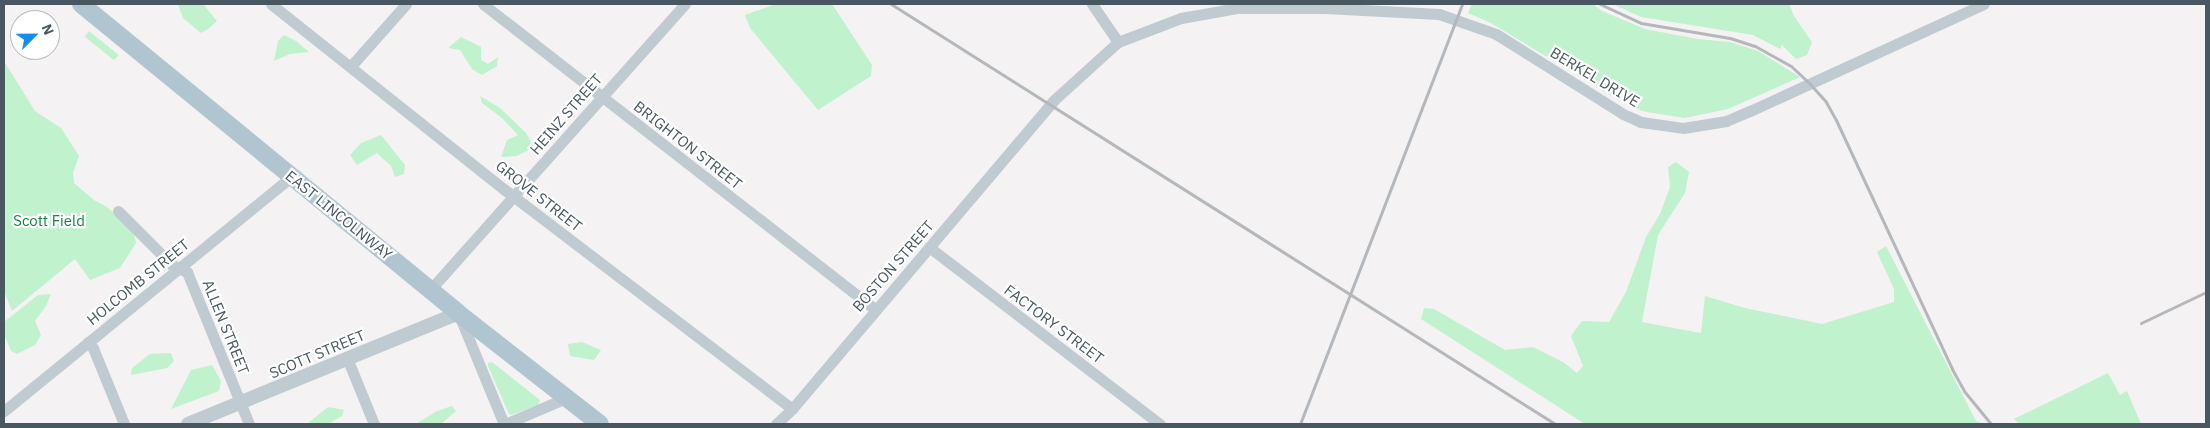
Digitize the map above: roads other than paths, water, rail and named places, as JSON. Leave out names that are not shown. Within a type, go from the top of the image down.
[{"type":"main road","name":"EAST LINCOLNWAY","points":[[80,4],[458,313],[600,424]]},
{"type":"street","name":"GROVE STREET","points":[[272,4],[513,195],[792,409]]},
{"type":"street","points":[[351,66],[406,4]]},
{"type":"street","name":"BRIGHTON STREET","points":[[483,4],[875,309]]},
{"type":"street","name":"HEINZ STREET","points":[[430,290],[685,4]]},
{"type":"street","points":[[1092,4],[1118,42]]},
{"type":"street","name":"BERKEL DRIVE","points":[[1118,42],[1181,18],[1223,9],[1325,6],[1440,9],[1496,34],[1623,114],[1641,122],[1683,128],[1726,121],[1984,4]]},
{"type":"street","name":"BOSTON STREET","points":[[776,424],[792,409],[1018,143],[1046,118],[1081,75],[1118,42]]},
{"type":"street","name":"HOLCOMB STREET","points":[[4,411],[292,176]]},
{"type":"street","name":"ALLEN STREET","points":[[118,211],[172,264],[186,272],[249,424]]},
{"type":"street","name":"FACTORY STREET","points":[[929,248],[1160,424]]},
{"type":"street","points":[[458,313],[505,424],[566,398]]},
{"type":"street","name":"SCOTT STREET","points":[[188,424],[458,313]]},
{"type":"street","points":[[88,342],[124,424]]},
{"type":"street","points":[[347,358],[374,424]]},
{"type":"street","name":"BOSTON STREET","points":[[788,424],[792,409]]},
{"type":"railway","points":[[891,4],[1555,424]]},
{"type":"railway","points":[[1300,424],[1462,4]]},
{"type":"railway","points":[[1600,4],[1641,23],[1730,38],[1755,46],[1791,66],[1810,84],[1826,102],[1836,120],[1952,369],[1964,391],[1991,424]]},
{"type":"railway","points":[[2141,323],[2206,292]]},
{"type":"park label","name":"Scott Field","points":[[49,221]]}]
